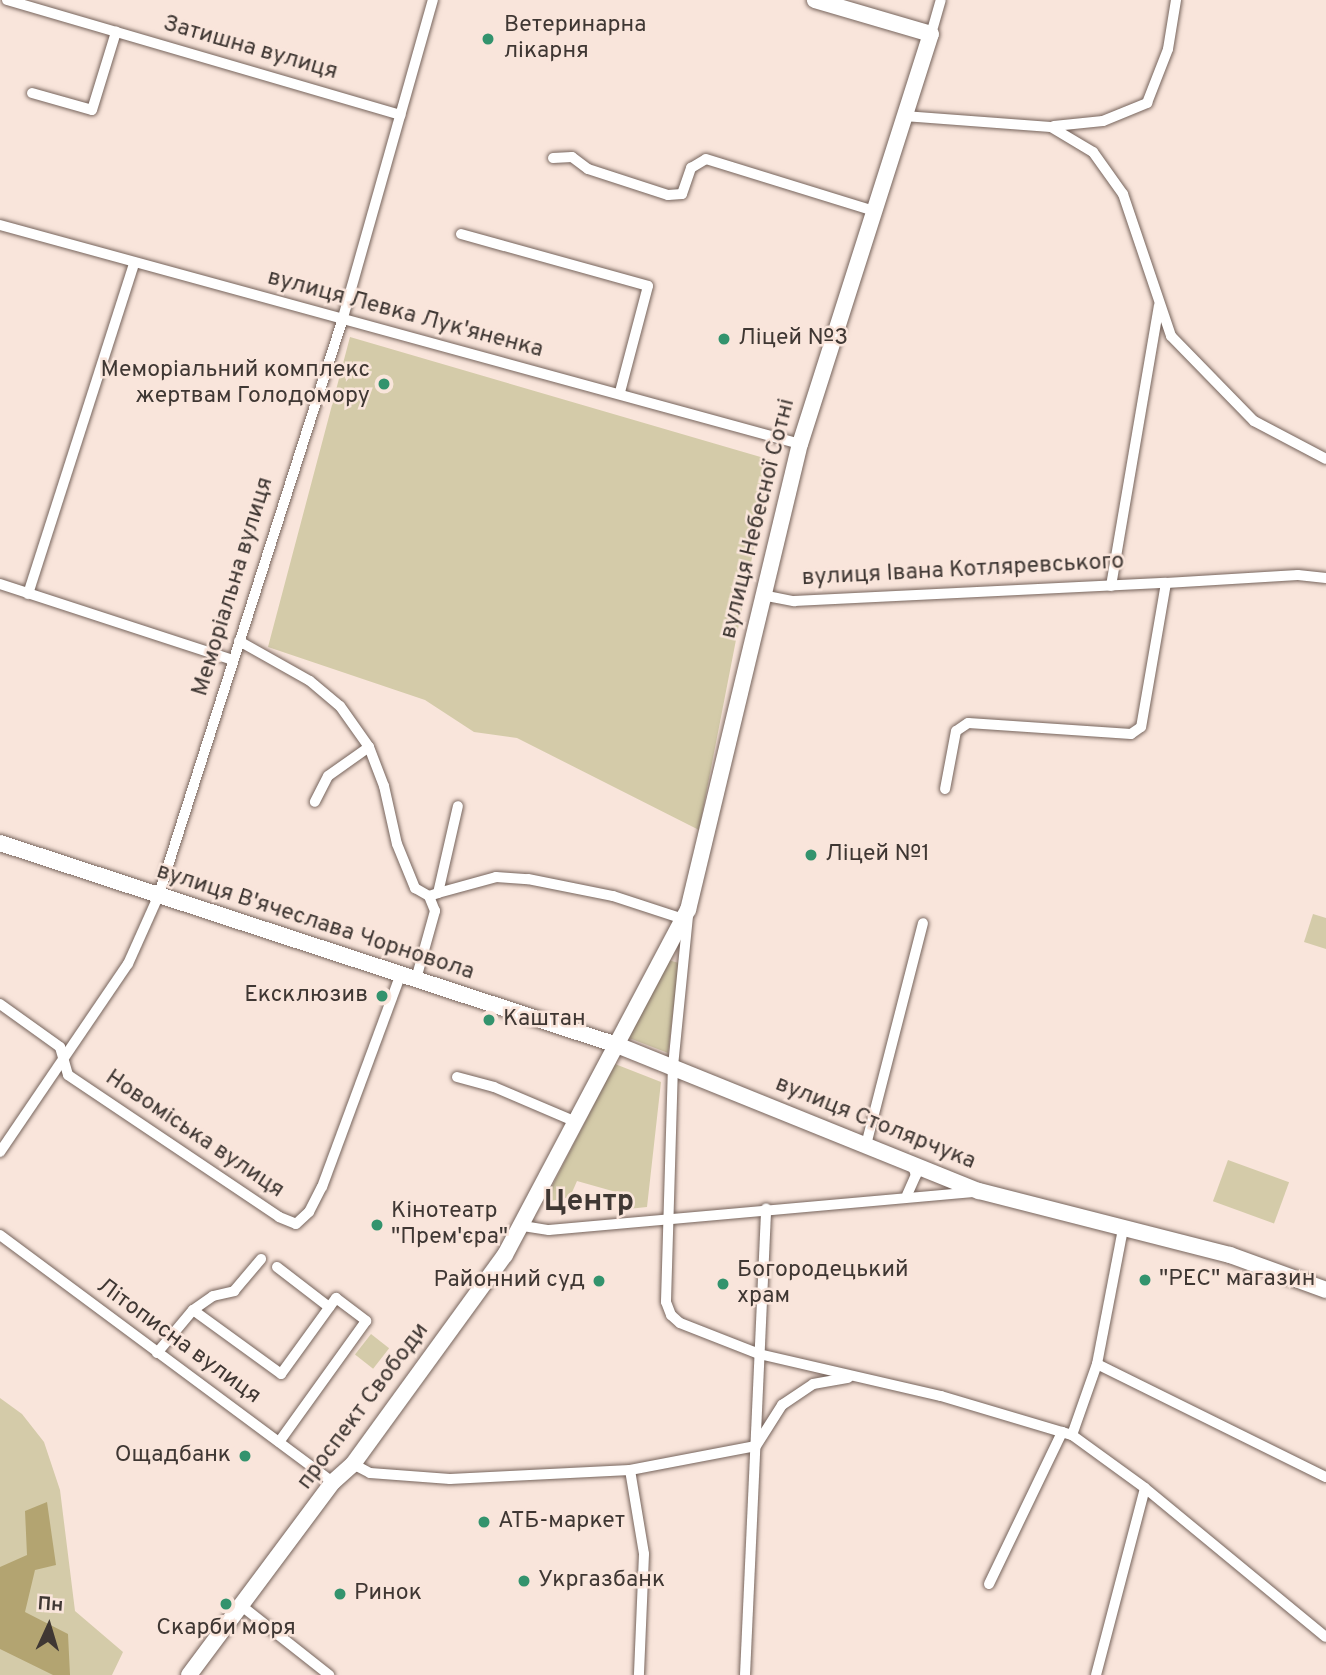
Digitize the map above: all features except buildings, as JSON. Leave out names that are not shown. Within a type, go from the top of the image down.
[{"type":"street","name":"Затишна вулиця","points":[[7,0],[401,115]]},
{"type":"street","name":"Меморіальна вулиця","points":[[0,1152],[128,964],[158,897],[342,321],[433,0]]},
{"type":"street","points":[[815,0],[931,33]]},
{"type":"street","name":"вулиця Небесної Сотні","points":[[617,1045],[685,915],[800,444],[941,0]]},
{"type":"street","points":[[904,116],[1051,127],[1103,121],[1147,103],[1166,59],[1176,0]]},
{"type":"street","points":[[33,93],[92,110],[116,32]]},
{"type":"street","points":[[1051,127],[1093,152],[1115,178],[1171,336],[1254,421],[1326,459]]},
{"type":"street","points":[[553,158],[572,157],[588,169],[668,195],[681,194],[691,168],[706,159],[874,211]]},
{"type":"street","name":"вулиця Левка Лук'яненка","points":[[0,225],[342,321],[620,392],[800,444]]},
{"type":"street","points":[[461,234],[648,286],[620,392]]},
{"type":"street","points":[[28,594],[134,264]]},
{"type":"street","points":[[1111,586],[1160,302]]},
{"type":"street","name":"вулиця Івана Котляревського","points":[[762,595],[794,601],[1298,575],[1326,578]]},
{"type":"street","points":[[945,789],[956,730],[968,723],[1130,734],[1140,727],[1166,583]]},
{"type":"street","points":[[0,584],[233,660]]},
{"type":"street","points":[[239,641],[310,681],[340,706],[369,747],[384,786],[397,844],[415,888],[434,895],[496,877],[528,879],[612,895],[685,915],[673,1065],[667,1216],[666,1302],[671,1315],[680,1323],[759,1354],[852,1378],[941,1396],[1067,1434],[1145,1488],[1326,1637]]},
{"type":"street","points":[[315,802],[328,776],[369,747]]},
{"type":"street","points":[[408,976],[435,911],[434,895],[458,806]]},
{"type":"street","name":"вулиця В'ячеслава Чорновола","points":[[0,843],[158,897],[617,1045]]},
{"type":"street","points":[[866,1146],[923,923]]},
{"type":"street","name":"Новоміська вулиця","points":[[0,1004],[60,1047],[68,1075],[279,1217],[296,1224],[309,1212],[322,1187],[408,976]]},
{"type":"street","name":"вулиця Столярчука","points":[[617,1045],[673,1065],[979,1191],[1230,1255],[1326,1290]]},
{"type":"street","name":"проспект Свободи","points":[[189,1675],[243,1607],[333,1482],[353,1464],[523,1226],[617,1045]]},
{"type":"street","points":[[457,1077],[494,1087],[576,1122]]},
{"type":"street","points":[[907,1195],[916,1175],[912,1164]]},
{"type":"street","points":[[523,1226],[549,1230],[667,1216],[979,1191]]},
{"type":"street","points":[[745,1675],[766,1208]]},
{"type":"street","points":[[989,1584],[1067,1434],[1097,1364],[1123,1229]]},
{"type":"street","name":"Літописна вулиця","points":[[0,1235],[333,1482]]},
{"type":"street","points":[[157,1353],[193,1310],[213,1296],[234,1291],[261,1259]]},
{"type":"street","points":[[277,1268],[329,1307]]},
{"type":"street","points":[[193,1310],[281,1374],[336,1298],[366,1321],[279,1442]]},
{"type":"street","points":[[1097,1364],[1326,1477]]},
{"type":"street","points":[[353,1464],[370,1473],[450,1479],[630,1470],[756,1446],[782,1405],[813,1384],[852,1378]]},
{"type":"street","points":[[630,1470],[644,1554],[639,1675]]},
{"type":"street","points":[[1096,1675],[1145,1488]]},
{"type":"street","points":[[243,1607],[329,1675]]},
{"type":"shaded area","points":[[350,337],[771,460],[699,830],[517,738],[474,732],[425,700],[268,647]]},
{"type":"shaded area","points":[[1313,914],[1326,918],[1326,949],[1304,942]]},
{"type":"shaded area","points":[[668,960],[679,963],[668,1053],[629,1038]]},
{"type":"shaded area","points":[[615,1064],[661,1082],[647,1207],[628,1209],[623,1194],[577,1181],[570,1197],[551,1201],[550,1190]]},
{"type":"shaded area","points":[[1228,1160],[1289,1182],[1274,1224],[1213,1201]]},
{"type":"shaded area","points":[[371,1334],[389,1348],[373,1369],[355,1354]]},
{"type":"shaded area","points":[[0,1398],[22,1414],[44,1442],[60,1490],[75,1611],[123,1652],[112,1675],[0,1675]]},
{"type":"shaded area","points":[[47,1502],[56,1565],[35,1570],[25,1612],[68,1634],[70,1675],[53,1675],[0,1649],[0,1567],[27,1555],[25,1511]]},
{"type":"place","name":"Ветеринарна лікарня","points":[[488,39]]},
{"type":"place","name":"Ліцей №3","points":[[724,339]]},
{"type":"place","name":"Меморіальний комплекс жертвам Голодомору","points":[[384,384]]},
{"type":"place","name":"Ліцей №1","points":[[811,855]]},
{"type":"place","name":"Ексклюзив","points":[[382,996]]},
{"type":"place","name":"Каштан","points":[[489,1020]]},
{"type":"place","name":"Кінотеатр \"Прем'єра\"","points":[[377,1225]]},
{"type":"place","name":"\"РЕС\" магазин","points":[[1145,1280]]},
{"type":"place","name":"Районний суд","points":[[599,1281]]},
{"type":"place","name":"Богородецький храм","points":[[723,1284]]},
{"type":"place","name":"Ощадбанк","points":[[245,1456]]},
{"type":"place","name":"АТБ-маркет","points":[[484,1522]]},
{"type":"place","name":"Укргазбанк","points":[[524,1581]]},
{"type":"place","name":"Ринок","points":[[340,1594]]},
{"type":"place","name":"Скарби моря","points":[[226,1604]]},
{"type":"district","name":"Центр","points":[[589,1203]]}]
